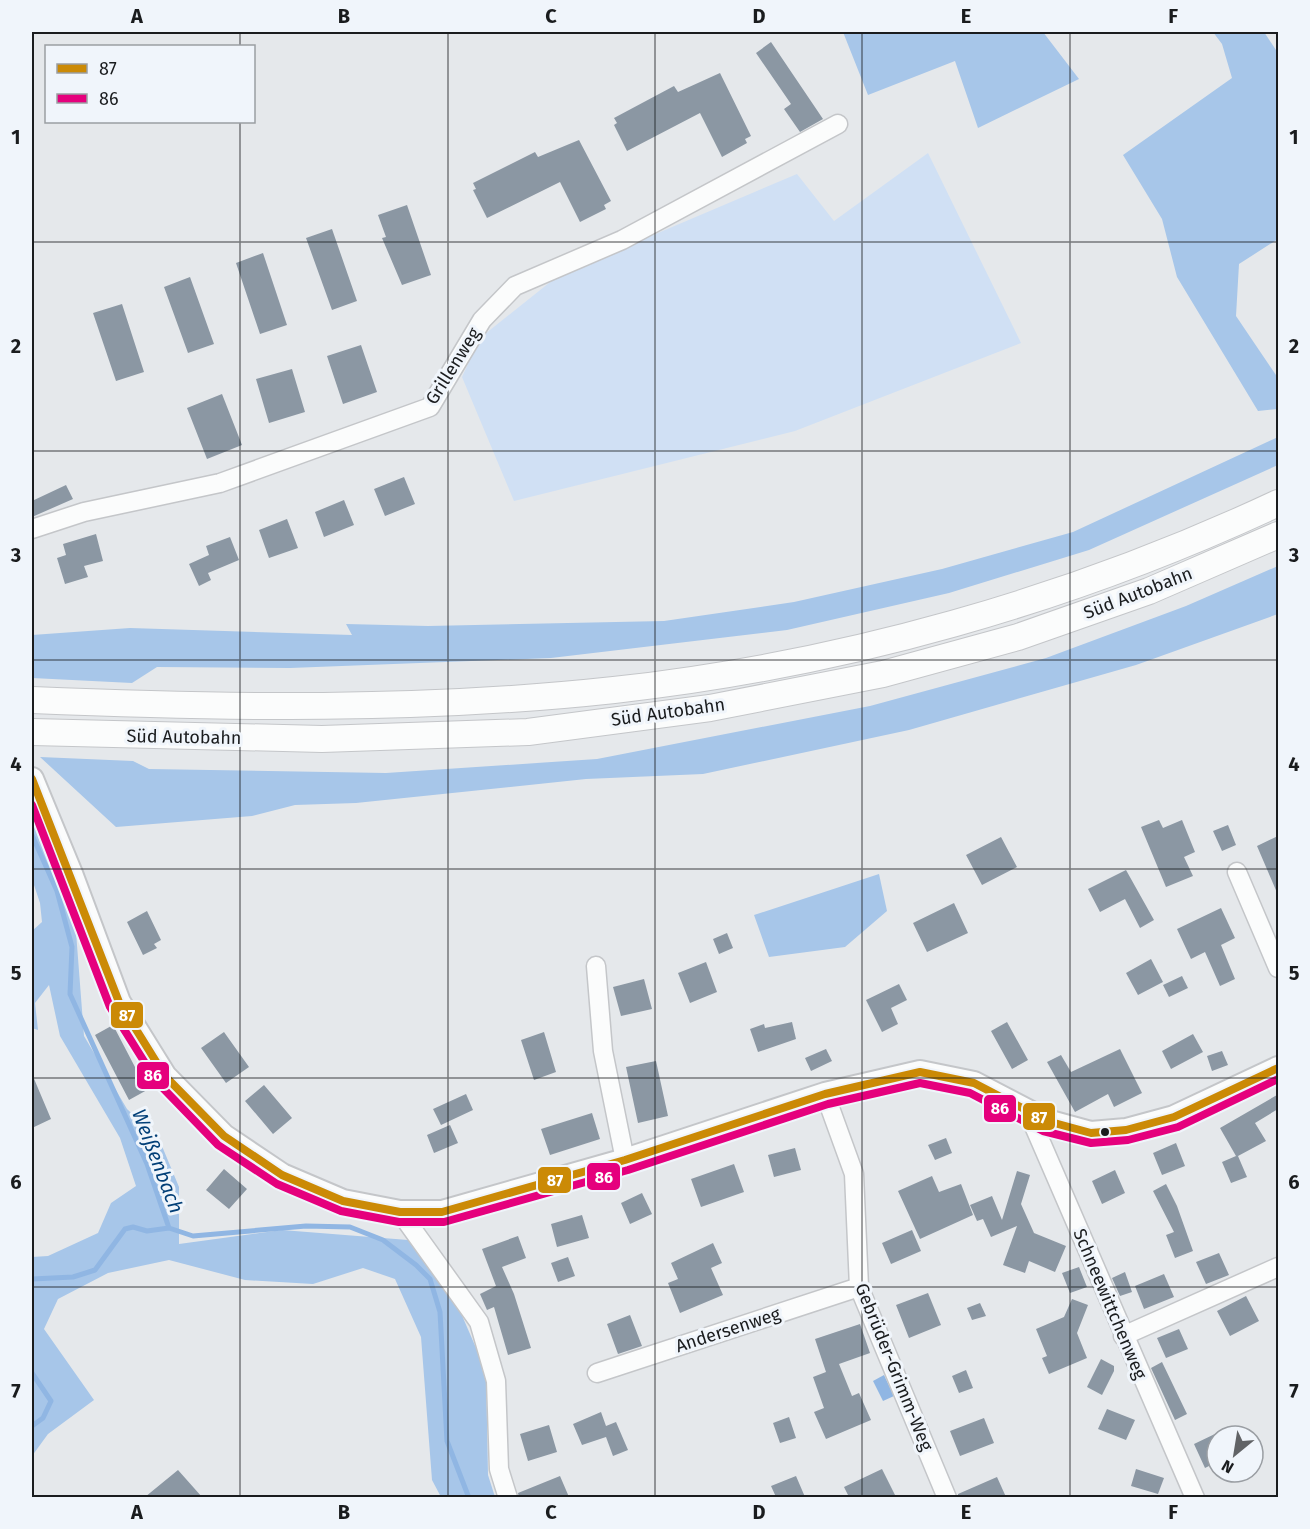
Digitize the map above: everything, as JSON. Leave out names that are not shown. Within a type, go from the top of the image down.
[{"type":"highway","name":"Süd Autobahn","points":[[32,700],[118,704],[322,706],[423,704],[524,699],[706,678],[871,645],[1008,607],[1141,560],[1278,503]]},
{"type":"highway","name":"Süd Autobahn","points":[[32,732],[322,739],[528,732],[710,708],[883,674],[1018,637],[1149,591],[1278,535]]},
{"type":"main road","points":[[32,779],[72,876],[119,1002],[165,1076],[224,1136],[282,1174],[342,1201],[400,1212],[442,1212],[625,1160],[825,1094],[920,1072],[974,1083],[1047,1121],[1091,1133],[1126,1130],[1174,1117],[1278,1068]]},
{"type":"street","name":"Grillenweg","points":[[32,529],[84,512],[220,483],[430,407],[482,320],[514,286],[622,240],[838,124]]},
{"type":"street","points":[[1238,872],[1278,968]]},
{"type":"street","points":[[596,966],[603,1051],[625,1160]]},
{"type":"street","name":"Gebrüder-Grimm-Weg","points":[[825,1094],[854,1174],[858,1287],[947,1497]]},
{"type":"street","name":"Schneewittchenweg","points":[[1027,1110],[1123,1336],[1195,1497]]},
{"type":"street","points":[[400,1212],[479,1322],[496,1381],[499,1469],[508,1497]]},
{"type":"street","points":[[1123,1336],[1278,1267]]},
{"type":"street","name":"Andersenweg","points":[[597,1373],[858,1287]]},
{"type":"shaded area","points":[[843,32],[1043,32],[1079,79],[978,128],[955,61],[868,95]]},
{"type":"shaded area","points":[[1213,32],[1264,32],[1278,53],[1278,239],[1239,264],[1236,316],[1278,378],[1278,409],[1258,411],[1177,277],[1162,219],[1123,155],[1232,78],[1222,44]]},
{"type":"shaded area","points":[[928,153],[1021,343],[795,431],[514,501],[462,377],[480,338],[559,275],[797,174],[834,221]]},
{"type":"shaded area","points":[[1278,437],[1278,465],[1089,550],[949,593],[787,630],[551,658],[290,668],[157,667],[132,683],[32,678],[32,635],[130,628],[352,635],[346,624],[428,626],[664,621],[794,602],[942,569],[1073,532]]},
{"type":"shaded area","points":[[1278,566],[1278,614],[1136,665],[909,730],[703,774],[586,779],[356,803],[295,805],[252,816],[116,827],[40,757],[133,761],[149,769],[386,773],[597,759],[870,706],[1046,658],[1186,606]]},
{"type":"shaded area","points":[[32,800],[75,919],[84,1036],[127,1109],[159,1139],[179,1187],[179,1244],[282,1230],[408,1240],[451,1290],[486,1371],[488,1475],[495,1497],[441,1497],[432,1480],[421,1337],[395,1279],[363,1268],[313,1284],[245,1280],[169,1260],[108,1273],[58,1299],[44,1329],[94,1400],[48,1434],[32,1456],[32,1257],[48,1256],[98,1233],[111,1203],[136,1186],[120,1138],[60,1036],[49,985],[35,1003],[38,1030],[32,1028],[32,931],[42,922],[40,903],[32,879]]},
{"type":"shaded area","points":[[879,874],[887,911],[845,947],[769,957],[754,915]]},
{"type":"shaded area","points":[[884,1375],[894,1396],[883,1401],[873,1381]]},
{"type":"building","points":[[771,42],[823,119],[800,132],[784,109],[791,104],[756,53]]},
{"type":"building","points":[[720,73],[751,136],[745,139],[747,143],[722,157],[700,113],[627,151],[614,125],[617,123],[614,118],[674,86],[678,92]]},
{"type":"building","points":[[579,140],[611,201],[604,205],[606,209],[580,222],[560,182],[487,218],[473,190],[476,189],[473,183],[535,152],[538,157]]},
{"type":"building","points":[[407,205],[431,275],[402,285],[382,238],[386,237],[378,215]]},
{"type":"building","points":[[332,229],[357,301],[332,310],[306,238]]},
{"type":"building","points":[[263,253],[287,325],[260,334],[236,263]]},
{"type":"building","points":[[190,277],[214,344],[188,353],[164,287]]},
{"type":"building","points":[[122,304],[144,372],[116,381],[93,313]]},
{"type":"building","points":[[361,345],[377,392],[343,404],[327,356]]},
{"type":"building","points":[[292,369],[305,412],[269,423],[256,379]]},
{"type":"building","points":[[222,394],[242,445],[207,459],[187,408]]},
{"type":"building","points":[[404,477],[415,504],[385,516],[374,489]]},
{"type":"building","points":[[66,485],[73,499],[32,517],[32,501]]},
{"type":"building","points":[[344,500],[354,525],[324,537],[315,512]]},
{"type":"building","points":[[287,519],[298,548],[269,558],[259,530]]},
{"type":"building","points":[[96,534],[103,561],[84,566],[88,577],[65,584],[57,558],[66,555],[63,544]]},
{"type":"building","points":[[230,537],[239,560],[208,573],[211,580],[199,586],[189,564],[209,555],[206,546]]},
{"type":"building","points":[[1159,820],[1163,828],[1182,820],[1195,852],[1184,857],[1193,876],[1166,887],[1141,827]]},
{"type":"building","points":[[1228,825],[1236,845],[1222,851],[1213,831]]},
{"type":"building","points":[[1278,836],[1278,895],[1257,846]]},
{"type":"building","points":[[1001,837],[1017,867],[982,885],[966,855]]},
{"type":"building","points":[[1126,870],[1154,920],[1140,928],[1125,899],[1100,912],[1088,889]]},
{"type":"building","points":[[954,903],[968,933],[927,952],[913,923]]},
{"type":"building","points":[[1221,908],[1235,938],[1221,945],[1235,979],[1220,986],[1205,952],[1191,959],[1177,929]]},
{"type":"building","points":[[147,911],[161,940],[154,944],[157,948],[143,955],[127,922]]},
{"type":"building","points":[[727,933],[733,948],[719,954],[713,939]]},
{"type":"building","points":[[1151,959],[1163,982],[1138,995],[1126,973]]},
{"type":"building","points":[[706,962],[717,992],[690,1003],[678,973]]},
{"type":"building","points":[[1182,976],[1188,988],[1169,997],[1163,985]]},
{"type":"building","points":[[644,979],[652,1009],[621,1016],[613,987]]},
{"type":"building","points":[[899,984],[907,1000],[891,1008],[898,1024],[882,1032],[866,1000]]},
{"type":"building","points":[[792,1022],[796,1039],[758,1052],[750,1029],[764,1024],[765,1028]]},
{"type":"building","points":[[1007,1022],[1028,1060],[1012,1069],[991,1031]]},
{"type":"building","points":[[113,1025],[147,1090],[129,1100],[95,1035]]},
{"type":"building","points":[[224,1032],[249,1067],[226,1083],[201,1048]]},
{"type":"building","points":[[544,1032],[556,1072],[534,1080],[521,1040]]},
{"type":"building","points":[[1193,1034],[1203,1052],[1171,1069],[1162,1051]]},
{"type":"building","points":[[826,1049],[832,1061],[811,1071],[805,1058]]},
{"type":"building","points":[[1120,1049],[1142,1093],[1114,1107],[1108,1094],[1075,1112],[1047,1062],[1061,1055],[1071,1072]]},
{"type":"building","points":[[1222,1051],[1228,1065],[1212,1071],[1207,1056]]},
{"type":"building","points":[[656,1061],[668,1116],[638,1123],[626,1067]]},
{"type":"building","points":[[32,1074],[51,1119],[32,1128]]},
{"type":"building","points":[[264,1085],[292,1118],[273,1134],[245,1101]]},
{"type":"building","points":[[466,1094],[473,1110],[441,1125],[433,1109]]},
{"type":"building","points":[[1277,1095],[1278,1109],[1255,1123],[1266,1141],[1238,1156],[1247,1177],[1231,1183],[1222,1162],[1236,1156],[1220,1128]]},
{"type":"building","points":[[592,1113],[600,1139],[550,1155],[541,1129]]},
{"type":"building","points":[[450,1125],[458,1143],[434,1153],[427,1135]]},
{"type":"building","points":[[946,1138],[952,1153],[935,1160],[928,1145]]},
{"type":"building","points":[[1176,1143],[1185,1166],[1162,1175],[1153,1153]]},
{"type":"building","points":[[795,1148],[801,1170],[774,1177],[768,1155]]},
{"type":"building","points":[[734,1164],[744,1192],[701,1207],[691,1179]]},
{"type":"building","points":[[224,1169],[247,1189],[229,1209],[206,1190]]},
{"type":"building","points":[[1115,1170],[1125,1193],[1102,1204],[1092,1181]]},
{"type":"building","points":[[1017,1171],[1030,1175],[1021,1204],[1034,1233],[1066,1246],[1055,1272],[1029,1261],[1025,1273],[1003,1265],[1017,1226],[991,1237],[983,1219],[977,1221],[970,1205],[992,1196],[1002,1220]]},
{"type":"building","points":[[932,1176],[939,1192],[961,1184],[973,1215],[920,1239],[898,1191]]},
{"type":"building","points":[[1166,1184],[1177,1206],[1193,1251],[1175,1258],[1166,1235],[1174,1232],[1153,1191]]},
{"type":"building","points":[[642,1193],[652,1214],[630,1224],[621,1203]]},
{"type":"building","points":[[582,1215],[589,1238],[557,1247],[551,1224]]},
{"type":"building","points":[[912,1230],[921,1251],[891,1264],[882,1243]]},
{"type":"building","points":[[518,1236],[526,1258],[502,1267],[514,1294],[531,1348],[508,1355],[494,1307],[487,1310],[480,1294],[496,1286],[482,1249]]},
{"type":"building","points":[[713,1243],[722,1263],[711,1268],[723,1295],[680,1313],[668,1283],[678,1279],[671,1263]]},
{"type":"building","points":[[1219,1253],[1229,1275],[1206,1284],[1196,1262]]},
{"type":"building","points":[[568,1257],[575,1276],[558,1282],[551,1263]]},
{"type":"building","points":[[1079,1267],[1087,1287],[1070,1293],[1062,1273]]},
{"type":"building","points":[[1125,1272],[1132,1292],[1120,1296],[1112,1278]]},
{"type":"building","points":[[1164,1274],[1174,1297],[1144,1309],[1135,1286]]},
{"type":"building","points":[[928,1293],[941,1325],[909,1338],[896,1305]]},
{"type":"building","points":[[1246,1296],[1259,1321],[1230,1336],[1217,1311]]},
{"type":"building","points":[[1072,1299],[1088,1305],[1077,1333],[1087,1358],[1049,1374],[1042,1358],[1047,1356],[1036,1329],[1064,1317]]},
{"type":"building","points":[[980,1303],[986,1316],[972,1320],[967,1308]]},
{"type":"building","points":[[630,1315],[642,1346],[618,1354],[607,1324]]},
{"type":"building","points":[[860,1324],[870,1353],[839,1364],[852,1396],[859,1393],[871,1420],[826,1439],[814,1412],[824,1408],[813,1377],[826,1372],[815,1339]]},
{"type":"building","points":[[1179,1329],[1188,1349],[1166,1358],[1157,1338]]},
{"type":"building","points":[[1101,1359],[1114,1366],[1114,1371],[1102,1395],[1087,1387]]},
{"type":"building","points":[[1162,1362],[1187,1414],[1175,1420],[1151,1368]]},
{"type":"building","points":[[966,1370],[973,1388],[959,1393],[952,1376]]},
{"type":"building","points":[[1107,1409],[1135,1420],[1126,1440],[1098,1429]]},
{"type":"building","points":[[601,1412],[606,1426],[616,1422],[628,1450],[613,1456],[606,1437],[582,1445],[573,1424]]},
{"type":"building","points":[[789,1417],[796,1438],[780,1443],[773,1423]]},
{"type":"building","points":[[984,1418],[994,1443],[960,1456],[950,1431]]},
{"type":"building","points":[[549,1425],[557,1452],[528,1461],[520,1434]]},
{"type":"building","points":[[1205,1439],[1205,1468],[1194,1444]]},
{"type":"building","points":[[882,1469],[896,1497],[849,1497],[844,1487]]},
{"type":"building","points":[[1136,1469],[1164,1478],[1158,1494],[1131,1486]]},
{"type":"building","points":[[178,1470],[202,1497],[145,1497]]},
{"type":"building","points":[[560,1476],[569,1497],[519,1497],[518,1493]]},
{"type":"building","points":[[796,1476],[805,1497],[776,1497],[771,1486]]},
{"type":"building","points":[[997,1477],[1006,1497],[958,1497],[958,1494]]},
{"type":"waterway","name":"Weißenbach","points":[[32,835],[57,891],[72,947],[70,994],[147,1164],[169,1228],[193,1236],[306,1226],[350,1227],[383,1240],[416,1265],[430,1279],[440,1312],[447,1441],[469,1498]]},
{"type":"waterway","points":[[32,1279],[73,1277],[95,1270],[125,1229],[133,1227],[147,1231],[169,1228]]},
{"type":"waterway","points":[[32,1373],[51,1401],[43,1418],[32,1426]]},
{"type":"transit line","name":"87","points":[[32,779],[119,1002],[165,1076],[224,1136],[282,1175],[343,1201],[400,1212],[442,1212],[625,1160],[825,1094],[920,1072],[974,1083],[1047,1121],[1091,1133],[1126,1130],[1174,1117],[1278,1068]]},
{"type":"transit line","name":"86","points":[[32,805],[110,1007],[157,1082],[218,1145],[277,1184],[341,1211],[399,1222],[444,1222],[628,1170],[828,1104],[920,1083],[970,1093],[1043,1131],[1091,1143],[1128,1140],[1178,1127],[1278,1079]]}]
